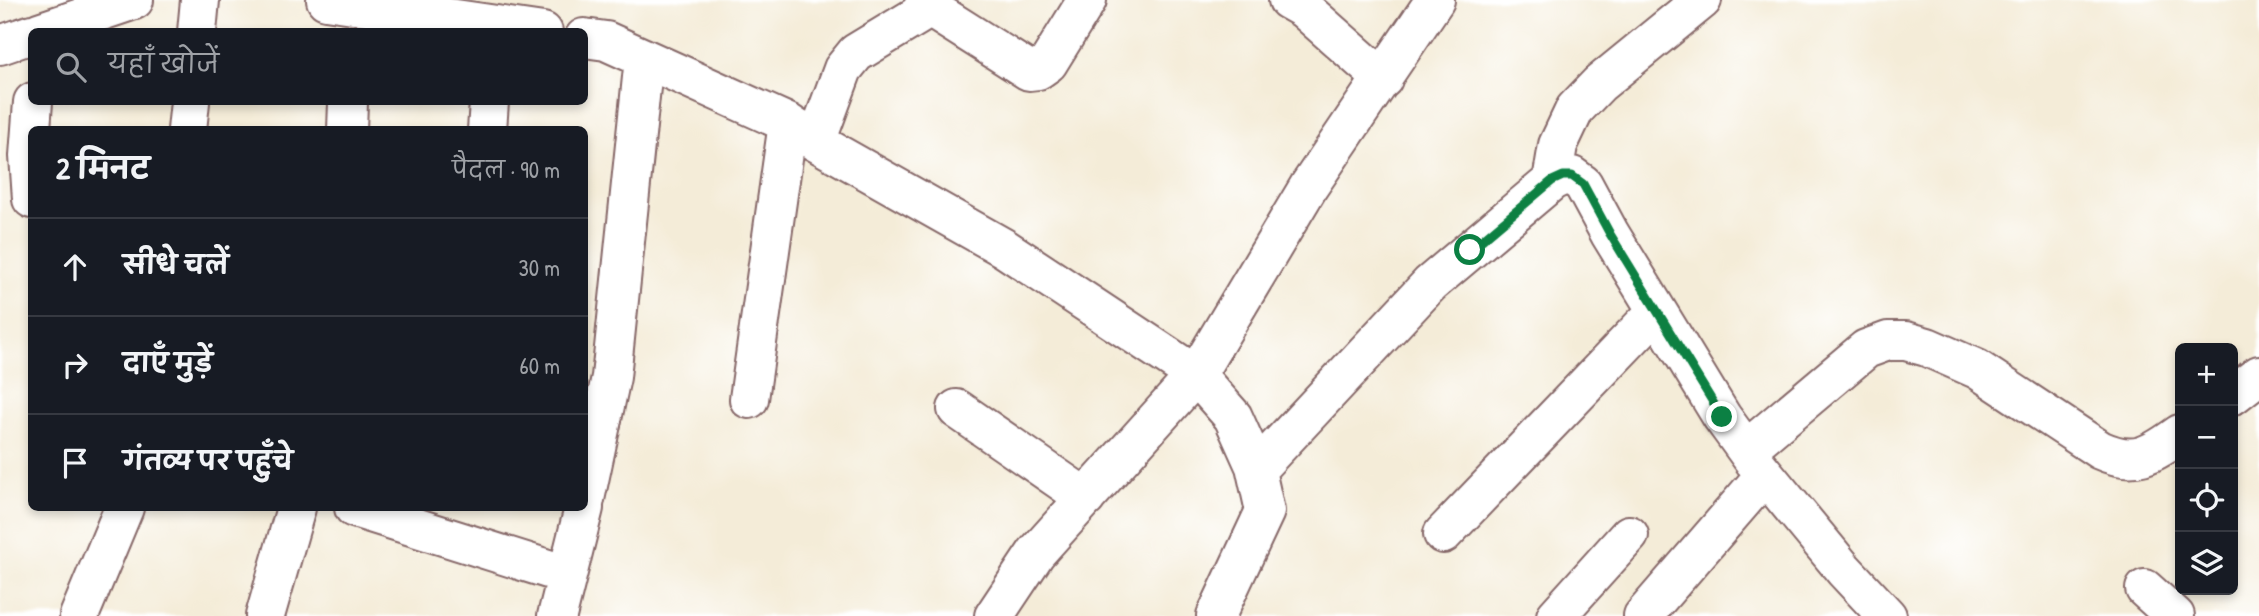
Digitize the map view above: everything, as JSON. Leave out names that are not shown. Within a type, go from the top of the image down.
[{"type":"street","points":[[51,28],[134,0]]},
{"type":"street","points":[[197,28],[200,0]]},
{"type":"street","points":[[749,399],[802,133],[856,53],[913,20],[922,13],[925,3],[1028,71],[1038,69],[1048,63],[1087,0]]},
{"type":"street","points":[[1288,0],[1304,9],[1382,79]]},
{"type":"street","points":[[994,616],[1036,553],[1196,375],[1309,186],[1435,0]]},
{"type":"street","points":[[1552,181],[1558,145],[1575,109],[1599,84],[1702,0]]},
{"type":"street","points":[[343,12],[433,8],[495,28]]},
{"type":"street","points":[[0,45],[28,35]]},
{"type":"street","points":[[588,39],[606,41],[802,133],[1004,248],[1196,375],[1233,417],[1256,470],[1265,511],[1216,616]]},
{"type":"street","points":[[588,487],[611,377],[644,58]]},
{"type":"street","points":[[31,126],[33,105]]},
{"type":"street","points":[[187,126],[190,105]]},
{"type":"street","points":[[347,126],[348,105]]},
{"type":"street","points":[[486,126],[489,105]]},
{"type":"street","points":[[1256,470],[1430,284],[1552,181],[1563,176],[1572,176],[1583,184],[1722,417],[1844,570],[1887,616]]},
{"type":"street","points":[[1443,534],[1657,311]]},
{"type":"street","points":[[1643,616],[1756,462],[1866,349],[1888,341],[1906,341],[1927,347],[1977,369],[2100,450],[2115,457],[2141,457],[2157,451],[2175,438]]},
{"type":"street","points":[[2238,391],[2259,375]]},
{"type":"street","points":[[957,409],[1086,498]]},
{"type":"street","points":[[79,616],[123,511]]},
{"type":"street","points":[[265,616],[295,511]]},
{"type":"street","points":[[374,511],[447,522],[567,575]]},
{"type":"street","points":[[557,616],[583,511]]},
{"type":"street","points":[[1556,616],[1629,535]]},
{"type":"street","points":[[2146,589],[2175,616]]},
{"type":"route","points":[[1470,250],[1552,181],[1563,176],[1572,176],[1583,184],[1610,234],[1722,417]]}]
